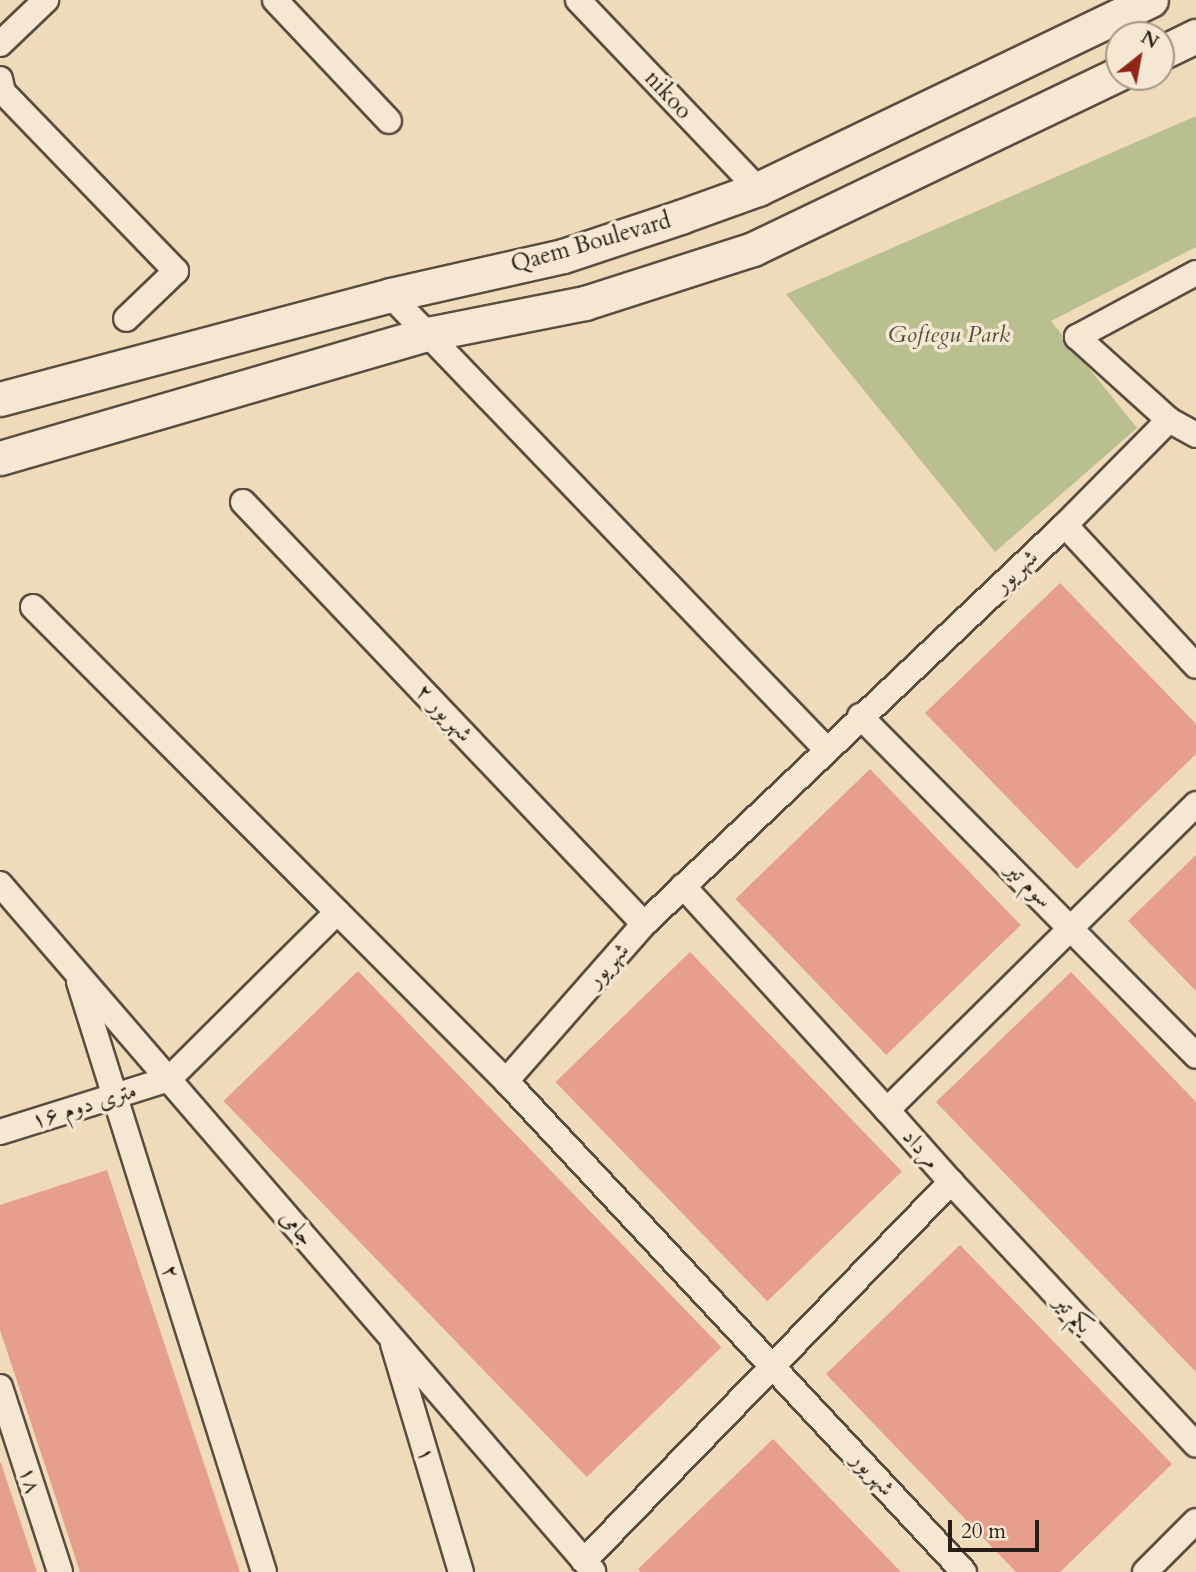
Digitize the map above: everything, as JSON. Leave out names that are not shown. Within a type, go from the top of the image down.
[{"type":"street","points":[[0,44],[46,0]]},
{"type":"street","points":[[275,0],[389,121]]},
{"type":"street","name":"nikoo","points":[[579,0],[758,190]]},
{"type":"street","name":"Qaem Boulevard","points":[[0,399],[390,295],[563,256],[758,190],[1151,0]]},
{"type":"street","points":[[1175,47],[1196,36]]},
{"type":"street","points":[[0,79],[3,92],[176,271],[126,319]]},
{"type":"street","points":[[0,458],[428,334],[585,303],[753,249],[1105,81]]},
{"type":"street","points":[[1196,273],[1077,337],[1169,420],[1196,435]]},
{"type":"street","points":[[390,295],[826,749]]},
{"type":"street","name":"شهریور","points":[[964,1572],[506,1081],[644,924],[860,716],[1065,525],[1169,420]]},
{"type":"street","name":"شهریور ۲","points":[[243,502],[644,924]]},
{"type":"street","points":[[1065,525],[1196,666]]},
{"type":"street","points":[[33,607],[506,1081]]},
{"type":"street","name":"سوم تیر","points":[[860,716],[1196,1056]]},
{"type":"street","name":"مرداد","points":[[589,1566],[772,1367],[951,1182],[887,1110],[1196,804]]},
{"type":"street","name":"جامی","points":[[0,884],[589,1566]]},
{"type":"street","points":[[683,886],[887,1110]]},
{"type":"street","points":[[169,1079],[337,912]]},
{"type":"street","name":"۲","points":[[76,972],[264,1572]]},
{"type":"street","name":"۱۶ متری دوم","points":[[0,1132],[169,1079]]},
{"type":"street","name":"یکم تیر","points":[[951,1182],[1196,1445]]},
{"type":"street","name":"۱","points":[[391,1337],[461,1572]]},
{"type":"street","name":"۱۸","points":[[0,1387],[60,1572]]},
{"type":"street","points":[[1144,1572],[1191,1538]]},
{"type":"green space","name":"Goftegu Park","points":[[1196,116],[1196,247],[1051,321],[1137,428],[995,552],[786,294]]},
{"type":"building","points":[[1060,583],[1196,724],[1196,754],[1077,869],[925,713]]},
{"type":"building","points":[[870,769],[1021,925],[886,1055],[735,899]]},
{"type":"building","points":[[1196,855],[1196,991],[1128,921]]},
{"type":"building","points":[[690,952],[902,1171],[767,1301],[555,1082]]},
{"type":"building","points":[[358,971],[721,1347],[587,1477],[223,1101]]},
{"type":"building","points":[[1071,972],[1196,1102],[1196,1372],[936,1102]]},
{"type":"building","points":[[107,1170],[240,1572],[80,1572],[0,1330],[0,1205]]},
{"type":"building","points":[[960,1245],[1172,1464],[1060,1572],[1016,1572],[826,1374]]},
{"type":"building","points":[[773,1439],[901,1572],[641,1572],[638,1569]]},
{"type":"building","points":[[1,1463],[37,1572],[0,1572]]}]
